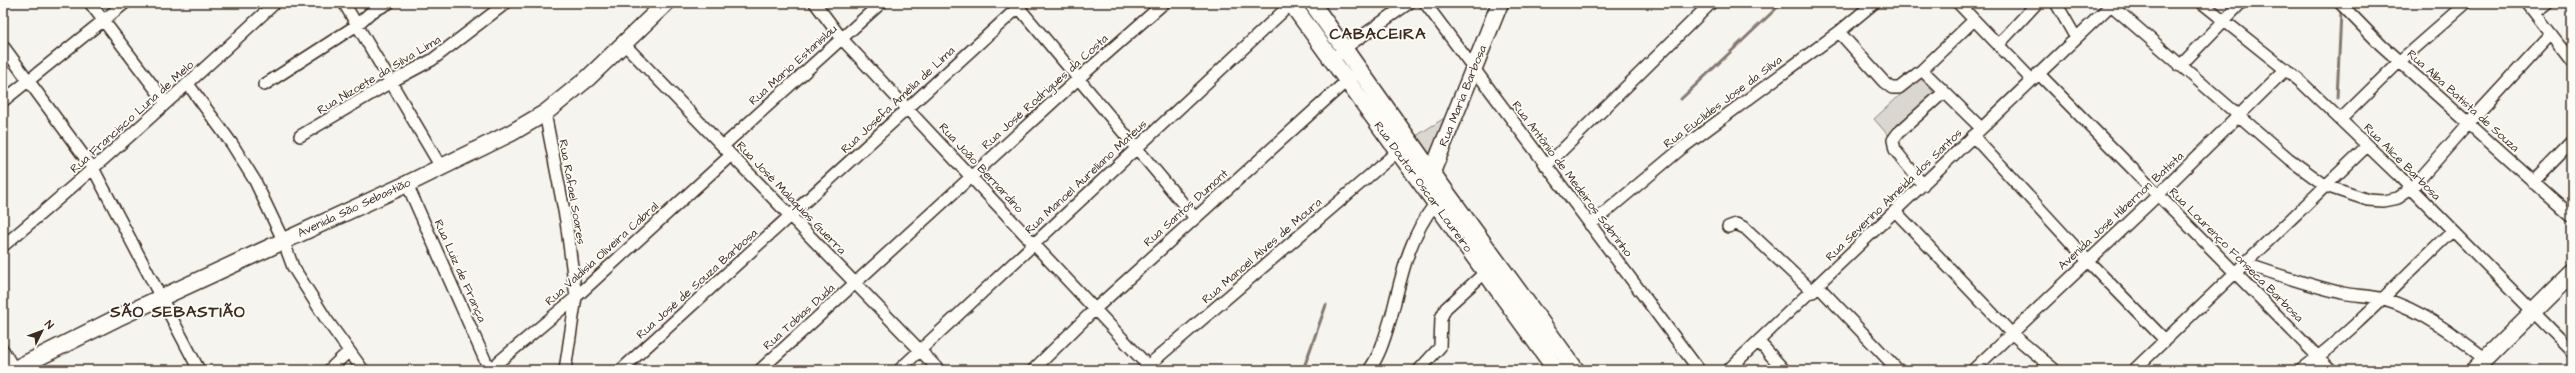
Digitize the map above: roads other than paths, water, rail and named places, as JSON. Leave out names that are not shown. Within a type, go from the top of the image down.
[{"type":"main road","name":"Avenida São Sebastião","points":[[14,370],[160,297],[441,168],[545,113],[624,44],[666,3]]},
{"type":"main road","name":"Rua Doutor Oscar Loureiro","points":[[1292,3],[1435,204],[1556,370]]},
{"type":"main road","name":"Rua Doutor Oscar Loureiro","points":[[1312,3],[1361,69],[1433,174],[1576,370]]},
{"type":"main road","name":"Rua Maria Barbosa","points":[[1425,189],[1433,174],[1500,3]]},
{"type":"main road","points":[[2480,364],[2572,273]]},
{"type":"street","points":[[90,3],[166,103]]},
{"type":"street","points":[[3,101],[125,3]]},
{"type":"street","name":"Rua Francisco Luna de Melo","points":[[3,246],[94,170],[275,3]]},
{"type":"street","points":[[344,3],[441,168]]},
{"type":"street","points":[[264,85],[357,25],[370,13],[389,3]]},
{"type":"street","name":"Rua Nizoete da Silva Lima","points":[[300,136],[391,82],[432,60],[506,3]]},
{"type":"street","name":"Rua João Bernardino","points":[[815,3],[842,39],[972,175],[1095,309],[1145,368]]},
{"type":"street","name":"Rua Mario Estanislau","points":[[723,146],[881,3]]},
{"type":"street","name":"Rua José Rodrigues da Costa","points":[[856,283],[972,175],[1164,3]]},
{"type":"street","name":"Rua Manoel Aureliano Mateus","points":[[899,370],[1292,3]]},
{"type":"street","points":[[1332,60],[1345,48],[1410,3]]},
{"type":"street","name":"Rua Antônio de Medeiros Sobrinho","points":[[1425,3],[1474,71],[1699,370]]},
{"type":"street","points":[[1546,166],[1711,3]]},
{"type":"street","name":"Rua Euclides Jose da Silva","points":[[1590,225],[1682,148],[1839,32],[1874,3]]},
{"type":"street","name":"Rua Lourenço Fonseca Barbosa","points":[[1958,3],[1998,45],[2034,76],[2158,195],[2331,370]]},
{"type":"street","points":[[1998,45],[2037,3]]},
{"type":"street","points":[[2056,3],[2076,38]]},
{"type":"street","name":"Rua Alice Barbosa","points":[[2202,3],[2286,69],[2341,119],[2572,352]]},
{"type":"street","points":[[2180,66],[2241,3]]},
{"type":"street","name":"Rua Alba Batista de Souza","points":[[2340,3],[2468,124],[2572,216]]},
{"type":"street","points":[[2341,119],[2400,61],[2466,3]]},
{"type":"street","points":[[2527,3],[2572,61]]},
{"type":"street","points":[[2534,13],[2548,3]]},
{"type":"street","points":[[1019,4],[1078,79],[1195,218]]},
{"type":"street","name":"Rua Josefa Amélia de Lima","points":[[791,216],[1019,4]]},
{"type":"street","points":[[2112,4],[2180,66],[2269,143],[2326,186],[2368,200],[2383,201],[2398,198],[2411,189],[2468,124],[2551,34]]},
{"type":"street","name":"Rua Severino Almeida dos Santos","points":[[1728,370],[1896,212],[2034,76],[2112,4]]},
{"type":"street","points":[[1839,32],[1884,82],[1892,88],[1899,88],[1905,85],[1922,70],[1974,20]]},
{"type":"street","name":"Rua José Malaquias Guerra","points":[[624,44],[939,370]]},
{"type":"street","points":[[3,46],[94,170],[196,369]]},
{"type":"street","name":"Rua Santos Dumont","points":[[1033,370],[1095,309],[1347,80],[1361,69]]},
{"type":"street","name":"Avenida José Hibernon Batista","points":[[1973,370],[2087,260],[2158,195],[2286,69]]},
{"type":"street","points":[[1922,70],[1944,92],[2087,260],[2165,340]]},
{"type":"street","points":[[188,84],[232,144],[255,181],[284,240],[293,267],[302,283],[348,352],[363,370]]},
{"type":"street","points":[[1923,185],[1895,150],[1893,140],[1898,133],[1944,92]]},
{"type":"street","name":"Rua Rafael Soares","points":[[545,113],[566,221],[576,297],[566,370]]},
{"type":"street","points":[[2533,182],[2572,142]]},
{"type":"street","points":[[2134,370],[2236,274],[2367,146]]},
{"type":"street","name":"Rua Manoel Alves de Moura","points":[[1145,368],[1398,151]]},
{"type":"street","name":"Rua Valdisia Oliveira Cabral","points":[[489,370],[576,297],[731,155]]},
{"type":"street","name":"Rua Luiz de França","points":[[407,184],[489,370]]},
{"type":"street","points":[[1369,370],[1379,354],[1386,333],[1409,250],[1417,230],[1435,204]]},
{"type":"street","points":[[1896,212],[2011,333],[2055,370]]},
{"type":"street","name":"Rua José de Souza Barbosa","points":[[621,370],[791,216]]},
{"type":"street","points":[[1728,227],[1736,224],[1744,228],[1815,289],[1898,370]]},
{"type":"street","points":[[2301,370],[2318,357],[2383,299],[2452,231]]},
{"type":"street","points":[[1419,370],[1440,347],[1441,318],[1446,308],[1485,273],[1497,260]]},
{"type":"street","points":[[2246,264],[2334,291],[2383,299],[2406,308],[2464,342],[2480,364]]},
{"type":"street","name":"Rua Tobias Duda","points":[[760,370],[856,283]]},
{"type":"street","points":[[1759,342],[1784,370]]},
{"type":"street","points":[[3,350],[14,370]]},
{"type":"street","points":[[329,370],[348,352]]},
{"type":"waterway","points":[[1681,99],[1782,3]]},
{"type":"waterway","points":[[2337,98],[2341,12]]},
{"type":"waterway","points":[[1303,370],[1326,305]]},
{"type":"district","name":"CABACEIRA","points":[[1378,34]]},
{"type":"district","name":"SÃO SEBASTIÃO","points":[[178,312]]}]
